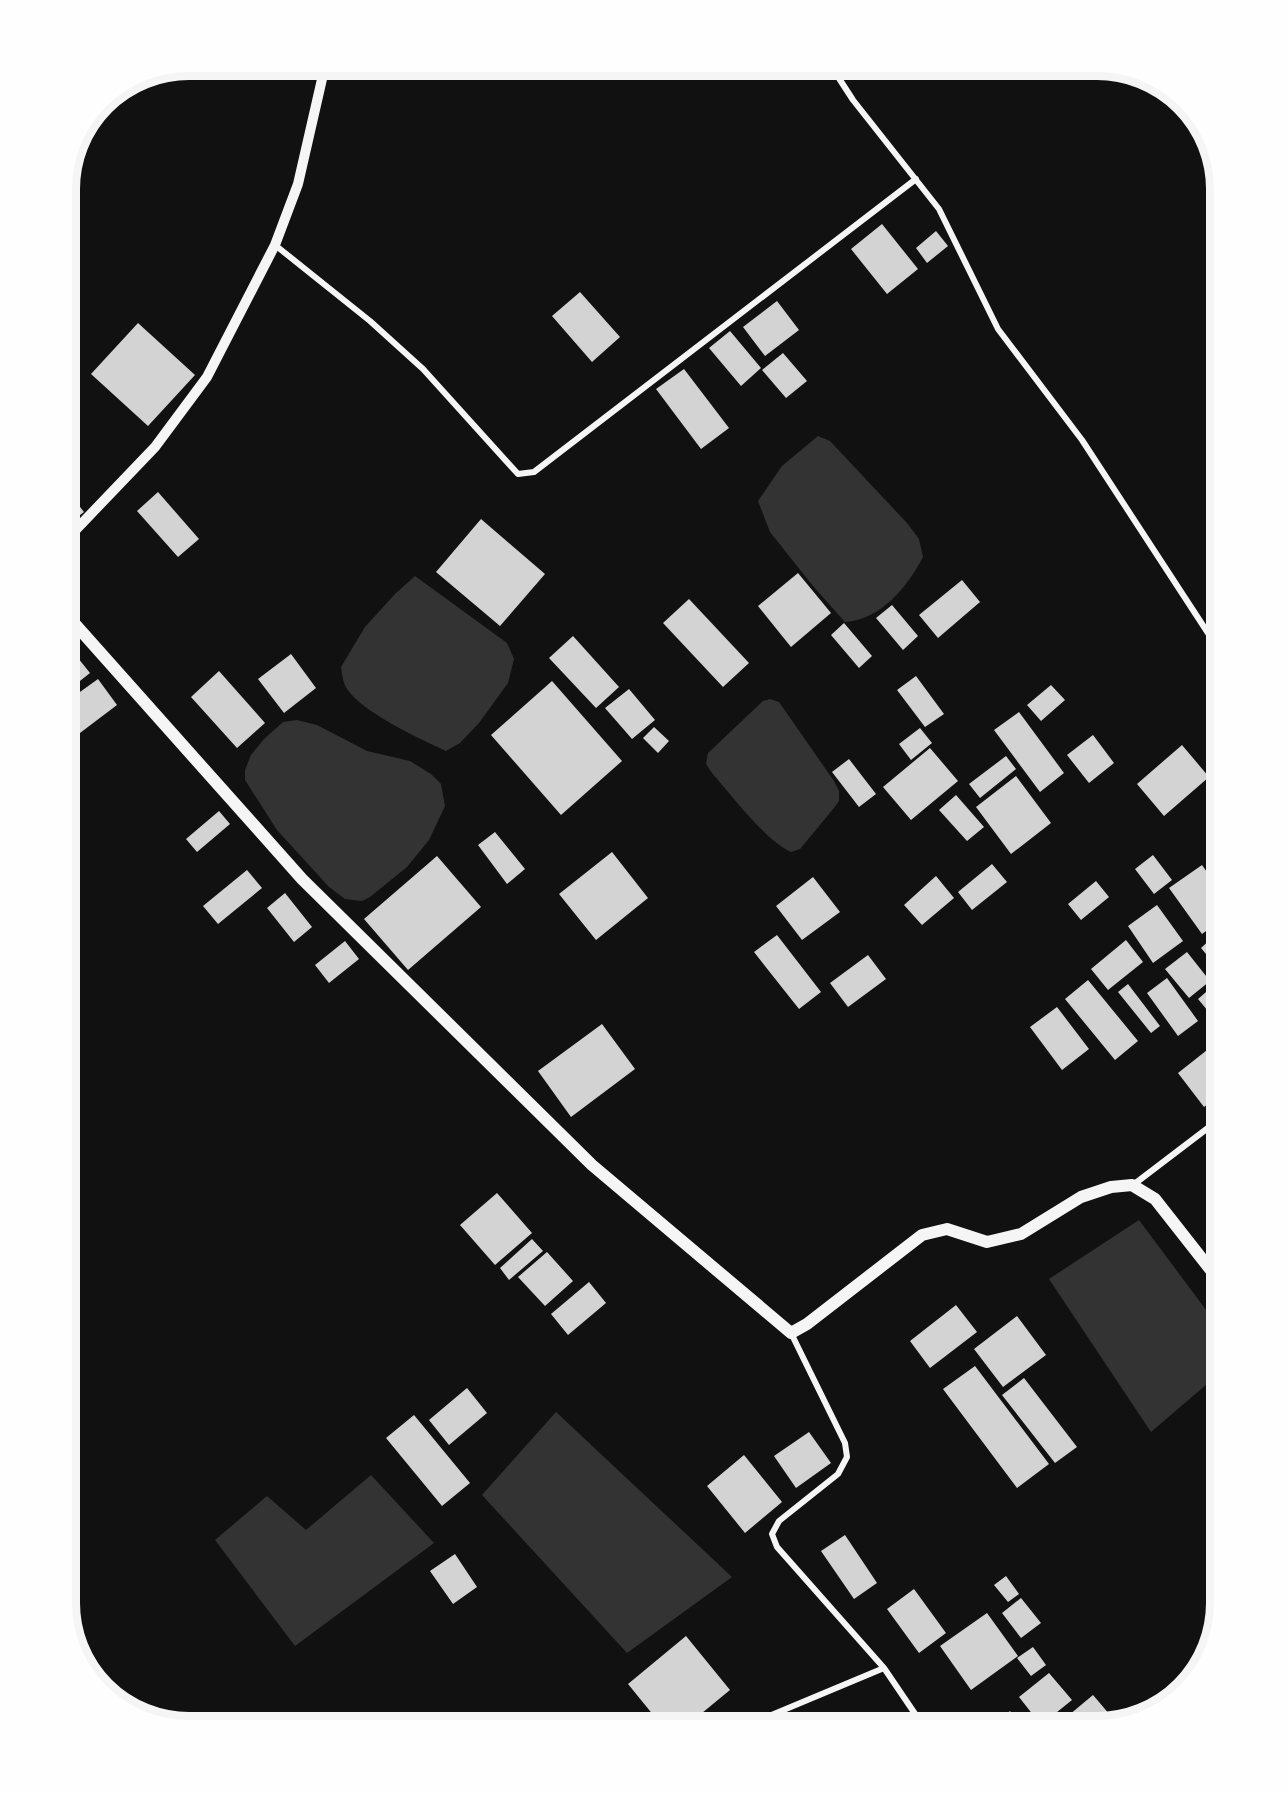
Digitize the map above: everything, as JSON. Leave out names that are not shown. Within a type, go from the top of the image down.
[{"type":"main road","points":[[77,626],[302,879],[592,1165],[791,1333],[807,1324],[922,1235],[948,1229],[987,1242],[1021,1234],[1081,1197],[1111,1187],[1132,1185],[1155,1199],[1210,1269]]},
{"type":"street","points":[[77,529],[155,447],[207,377],[275,245],[298,184],[322,77]]},
{"type":"street","points":[[838,77],[853,100],[939,209],[998,328],[1082,440],[1210,636]]},
{"type":"street","points":[[275,245],[370,321],[423,369],[518,474],[534,472],[916,179]]},
{"type":"street","points":[[1132,1185],[1210,1126]]},
{"type":"street","points":[[791,1333],[845,1443],[847,1457],[838,1474],[779,1521],[772,1534],[777,1548],[884,1668],[917,1716]]},
{"type":"street","points":[[769,1716],[884,1668]]},
{"type":"shaded area","points":[[818,436],[830,441],[907,523],[919,539],[923,557],[910,579],[892,600],[882,608],[858,620],[845,622],[813,586],[770,532],[758,501],[782,466]]},
{"type":"shaded area","points":[[415,576],[507,643],[514,659],[508,683],[479,723],[460,743],[446,751],[392,724],[365,707],[347,689],[342,675],[341,667],[365,627]]},
{"type":"shaded area","points":[[770,699],[779,702],[839,791],[839,801],[834,808],[800,849],[791,852],[770,838],[749,817],[706,764],[708,753],[763,701]]},
{"type":"shaded area","points":[[297,720],[317,725],[367,751],[410,761],[431,774],[441,784],[445,806],[429,840],[407,867],[362,901],[345,899],[329,887],[277,830],[245,780],[245,770],[251,755],[264,739],[283,722]]},
{"type":"shaded area","points":[[1139,1220],[1210,1315],[1210,1381],[1151,1432],[1049,1279]]},
{"type":"shaded area","points":[[556,1412],[732,1577],[627,1653],[482,1495]]},
{"type":"shaded area","points":[[371,1475],[434,1543],[295,1646],[215,1540],[267,1496],[306,1530]]},
{"type":"building","points":[[882,224],[918,269],[887,294],[851,249]]},
{"type":"building","points":[[936,231],[948,246],[927,263],[916,248]]},
{"type":"building","points":[[580,292],[620,337],[592,362],[552,316]]},
{"type":"building","points":[[777,301],[799,330],[765,356],[743,327]]},
{"type":"building","points":[[138,323],[195,375],[148,426],[91,374]]},
{"type":"building","points":[[730,331],[761,368],[741,386],[709,348]]},
{"type":"building","points":[[783,353],[807,381],[786,398],[762,370]]},
{"type":"building","points":[[684,369],[729,428],[701,449],[656,389]]},
{"type":"building","points":[[158,492],[199,539],[178,557],[137,511]]},
{"type":"building","points":[[77,503],[84,512],[77,518]]},
{"type":"building","points":[[481,519],[545,574],[500,626],[436,572]]},
{"type":"building","points":[[798,573],[831,613],[791,647],[758,606]]},
{"type":"building","points":[[962,580],[980,602],[938,638],[919,615]]},
{"type":"building","points":[[689,599],[749,663],[723,687],[663,623]]},
{"type":"building","points":[[892,605],[918,636],[903,650],[876,618]]},
{"type":"building","points":[[844,623],[872,656],[859,668],[831,635]]},
{"type":"building","points":[[573,636],[619,687],[596,708],[549,658]]},
{"type":"building","points":[[291,654],[316,688],[284,713],[258,679]]},
{"type":"building","points":[[77,656],[90,673],[77,684]]},
{"type":"building","points":[[219,671],[265,723],[237,748],[191,697]]},
{"type":"building","points":[[916,676],[944,714],[925,727],[897,690]]},
{"type":"building","points":[[98,679],[117,705],[77,736],[77,694]]},
{"type":"building","points":[[552,681],[622,761],[561,815],[491,735]]},
{"type":"building","points":[[1051,685],[1065,700],[1041,721],[1027,705]]},
{"type":"building","points":[[629,689],[655,720],[632,739],[605,708]]},
{"type":"building","points":[[1019,712],[1064,773],[1040,792],[994,730]]},
{"type":"building","points":[[654,727],[669,741],[658,753],[643,738]]},
{"type":"building","points":[[920,728],[932,743],[911,760],[899,744]]},
{"type":"building","points":[[1093,735],[1114,763],[1089,783],[1067,755]]},
{"type":"building","points":[[1182,745],[1209,777],[1164,816],[1137,784]]},
{"type":"building","points":[[930,748],[958,781],[911,820],[883,787]]},
{"type":"building","points":[[1006,756],[1016,769],[980,798],[969,784]]},
{"type":"building","points":[[849,759],[876,794],[859,807],[832,772]]},
{"type":"building","points":[[1016,776],[1051,823],[1011,854],[976,807]]},
{"type":"building","points":[[956,795],[984,827],[967,841],[939,810]]},
{"type":"building","points":[[219,811],[230,824],[197,852],[186,839]]},
{"type":"building","points":[[495,832],[525,869],[507,884],[478,845]]},
{"type":"building","points":[[612,852],[648,898],[596,940],[559,894]]},
{"type":"building","points":[[1153,855],[1172,880],[1154,894],[1135,869]]},
{"type":"building","points":[[437,856],[481,907],[408,970],[364,919]]},
{"type":"building","points":[[992,864],[1007,882],[972,910],[958,892]]},
{"type":"building","points":[[1202,865],[1210,876],[1210,928],[1202,934],[1169,888]]},
{"type":"building","points":[[247,870],[262,888],[218,924],[203,906]]},
{"type":"building","points":[[936,876],[954,898],[922,925],[904,905]]},
{"type":"building","points":[[813,877],[840,912],[802,940],[776,906]]},
{"type":"building","points":[[1096,881],[1109,897],[1081,920],[1068,904]]},
{"type":"building","points":[[285,893],[312,927],[294,942],[267,908]]},
{"type":"building","points":[[1157,905],[1183,941],[1153,963],[1128,926]]},
{"type":"building","points":[[777,935],[821,992],[799,1009],[754,952]]},
{"type":"building","points":[[1126,940],[1143,962],[1108,990],[1091,969]]},
{"type":"building","points":[[1210,940],[1210,959],[1201,948]]},
{"type":"building","points":[[345,941],[359,959],[329,983],[315,965]]},
{"type":"building","points":[[1187,952],[1210,981],[1189,998],[1165,969]]},
{"type":"building","points":[[868,955],[886,979],[848,1007],[830,983]]},
{"type":"building","points":[[1167,978],[1198,1021],[1178,1036],[1147,993]]},
{"type":"building","points":[[1088,980],[1138,1041],[1115,1060],[1065,999]]},
{"type":"building","points":[[1128,984],[1160,1026],[1151,1033],[1118,992]]},
{"type":"building","points":[[1210,989],[1210,1013],[1198,999]]},
{"type":"building","points":[[1057,1007],[1089,1049],[1062,1070],[1030,1027]]},
{"type":"building","points":[[602,1024],[635,1069],[571,1117],[538,1071]]},
{"type":"building","points":[[1210,1048],[1210,1102],[1204,1107],[1178,1073]]},
{"type":"building","points":[[497,1193],[532,1233],[495,1265],[460,1225]]},
{"type":"building","points":[[532,1239],[543,1251],[509,1280],[500,1268]]},
{"type":"building","points":[[547,1252],[573,1281],[545,1306],[518,1277]]},
{"type":"building","points":[[589,1282],[606,1303],[568,1335],[551,1314]]},
{"type":"building","points":[[956,1305],[977,1332],[930,1368],[910,1341]]},
{"type":"building","points":[[1017,1316],[1046,1355],[1003,1387],[974,1349]]},
{"type":"building","points":[[975,1366],[1049,1464],[1017,1488],[943,1389]]},
{"type":"building","points":[[1024,1378],[1077,1447],[1055,1463],[1002,1395]]},
{"type":"building","points":[[467,1388],[487,1413],[449,1445],[429,1420]]},
{"type":"building","points":[[414,1415],[470,1483],[442,1506],[386,1438]]},
{"type":"building","points":[[809,1432],[831,1463],[796,1488],[774,1456]]},
{"type":"building","points":[[744,1455],[782,1502],[745,1533],[707,1486]]},
{"type":"building","points":[[845,1535],[877,1583],[854,1599],[821,1551]]},
{"type":"building","points":[[455,1554],[477,1587],[453,1604],[430,1571]]},
{"type":"building","points":[[1006,1576],[1019,1594],[1008,1602],[994,1585]]},
{"type":"building","points":[[914,1589],[946,1633],[919,1653],[887,1609]]},
{"type":"building","points":[[1021,1598],[1041,1623],[1021,1638],[1002,1613]]},
{"type":"building","points":[[987,1613],[1018,1656],[971,1690],[940,1646]]},
{"type":"building","points":[[686,1636],[730,1690],[698,1716],[654,1716],[628,1684]]},
{"type":"building","points":[[1033,1647],[1046,1665],[1031,1676],[1017,1658]]},
{"type":"building","points":[[1049,1673],[1072,1700],[1052,1716],[1034,1716],[1019,1697]]},
{"type":"building","points":[[1093,1695],[1111,1716],[1097,1716],[1068,1716]]},
{"type":"building","points":[[1010,1711],[1014,1716],[1004,1716]]}]
